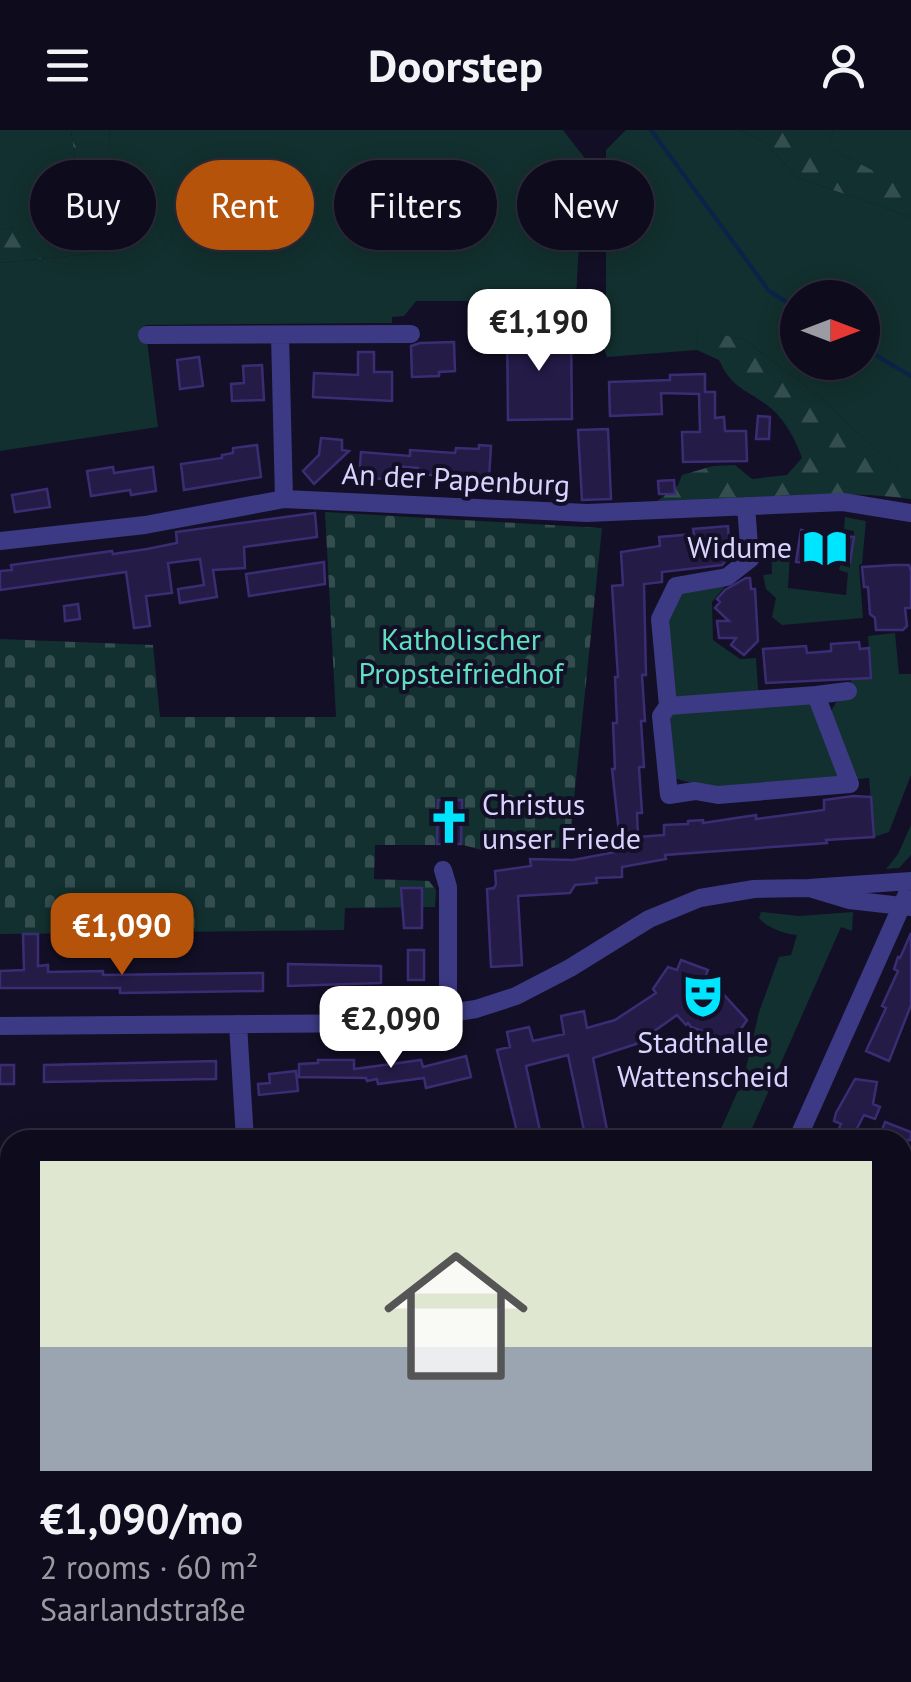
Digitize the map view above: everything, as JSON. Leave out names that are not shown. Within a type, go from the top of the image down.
[{"type":"street","points":[[147,335],[411,334]]},
{"type":"street","points":[[280,335],[284,499]]},
{"type":"street","name":"An der Papenburg","points":[[0,541],[145,525],[284,499],[587,513],[843,502],[911,514]]},
{"type":"street","points":[[746,506],[750,560],[727,578],[676,586],[660,619],[668,706],[662,716],[668,795],[695,791],[718,796],[850,784],[816,695]]},
{"type":"street","points":[[668,706],[848,691]]},
{"type":"street","points":[[442,870],[448,887],[448,1014]]},
{"type":"street","points":[[0,1026],[388,1022],[448,1014],[516,996],[649,919],[700,898],[754,889],[911,883],[906,906],[802,1130]]},
{"type":"street","points":[[808,888],[849,900],[906,906]]},
{"type":"street","points":[[238,1024],[244,1130]]},
{"type":"green space","points":[[0,130],[71,130],[75,160],[30,160],[30,226],[0,230]]},
{"type":"green space","points":[[71,130],[109,130],[111,160],[75,160]]},
{"type":"green space","points":[[109,130],[563,130],[584,160],[517,160],[517,250],[579,250],[576,298],[530,291],[529,295],[483,301],[416,301],[404,316],[392,317],[392,323],[145,325],[158,427],[0,451],[0,263],[118,250],[156,250],[156,160],[111,160]]},
{"type":"green space","points":[[626,130],[740,130],[764,141],[798,178],[911,217],[911,471],[902,474],[798,380],[880,380],[880,280],[780,280],[780,367],[743,339],[698,331],[697,350],[607,357],[599,335],[606,299],[606,250],[654,250],[654,160],[606,160],[606,150]]},
{"type":"green space","points":[[740,130],[833,130],[828,147],[874,171],[879,168],[911,180],[911,217],[798,178],[764,141]]},
{"type":"green space","points":[[833,130],[911,130],[911,180],[874,171],[828,147]]},
{"type":"green space","points":[[30,226],[30,250],[119,251],[0,263],[0,230]]},
{"type":"green space","points":[[698,330],[743,339],[780,367],[780,380],[798,380],[901,473],[911,471],[911,499],[814,495],[651,506],[678,485],[682,475],[713,466],[735,465],[752,479],[787,475],[802,458],[777,414],[736,384],[719,360],[697,350]]},
{"type":"green space","name":"Katholischer Propsteifriedhof","points":[[325,512],[602,528],[569,847],[489,852],[463,845],[375,845],[374,879],[429,881],[436,890],[435,907],[345,908],[344,930],[0,934],[0,639],[153,645],[160,717],[336,717]]},
{"type":"green space","points":[[845,517],[866,521],[859,565],[863,618],[782,625],[772,617],[776,598],[766,589],[763,575],[772,574],[771,549],[790,552],[788,588],[846,595],[848,573],[839,570],[841,560],[850,561],[854,531],[844,529]]},
{"type":"green space","points":[[727,584],[712,602],[713,640],[740,659],[756,658],[759,702],[810,698],[830,713],[840,695],[852,694],[851,680],[871,678],[868,636],[895,633],[899,674],[911,674],[911,775],[889,832],[874,837],[869,778],[722,792],[674,778],[665,623],[680,590]]},
{"type":"green space","points":[[911,825],[911,855],[899,868],[886,869],[898,854]]},
{"type":"green space","points":[[761,912],[799,916],[853,912],[852,931],[841,927],[751,1130],[720,1130],[744,1077],[759,1012],[779,957],[791,955],[797,935],[782,932],[759,918]]},
{"type":"building","points":[[507,324],[534,324],[534,333],[571,332],[572,419],[508,420]]},
{"type":"building","points":[[454,342],[455,371],[412,377],[411,346]]},
{"type":"building","points":[[358,352],[374,352],[374,372],[392,372],[392,401],[313,397],[314,373],[358,375]]},
{"type":"building","points":[[199,357],[203,386],[180,389],[177,360]]},
{"type":"building","points":[[262,365],[264,400],[232,401],[231,384],[244,383],[243,366]]},
{"type":"building","points":[[705,374],[705,392],[715,392],[715,418],[724,417],[725,431],[746,431],[747,461],[683,462],[682,432],[700,432],[699,394],[661,393],[662,414],[610,416],[609,382],[670,380],[670,375]]},
{"type":"building","points":[[758,416],[770,417],[769,439],[756,439]]},
{"type":"building","points":[[608,429],[611,499],[582,500],[578,430]]},
{"type":"building","points":[[321,438],[342,440],[342,450],[349,451],[314,484],[303,471],[319,455]]},
{"type":"building","points":[[257,445],[261,477],[184,490],[181,464],[222,458],[233,453],[233,448]]},
{"type":"building","points":[[479,445],[491,446],[489,479],[418,474],[418,468],[395,466],[394,480],[359,477],[361,452],[410,456],[410,450],[455,453],[456,448],[479,449]]},
{"type":"building","points":[[113,467],[114,473],[153,467],[156,491],[91,496],[87,471]]},
{"type":"building","points":[[674,480],[675,494],[659,494],[658,481]]},
{"type":"building","points":[[47,489],[50,507],[15,512],[12,495]]},
{"type":"building","points":[[315,513],[317,537],[244,547],[245,568],[213,570],[217,597],[180,603],[178,589],[204,585],[200,559],[168,563],[172,593],[146,596],[150,626],[134,628],[126,572],[0,590],[0,571],[12,570],[11,565],[147,549],[177,543],[176,532]]},
{"type":"building","points":[[728,526],[730,555],[722,565],[662,572],[662,582],[644,584],[644,767],[639,767],[642,813],[637,813],[638,837],[664,835],[664,825],[688,821],[703,823],[756,815],[756,819],[824,810],[824,800],[853,796],[871,797],[874,837],[665,855],[666,859],[622,867],[622,877],[596,878],[597,883],[575,885],[570,893],[518,896],[522,965],[491,967],[487,889],[496,884],[495,871],[531,866],[530,859],[573,860],[621,851],[612,769],[618,677],[612,586],[623,585],[621,552],[660,546],[659,537]]},
{"type":"building","name":"Widume","points":[[801,530],[854,537],[850,562],[824,558],[823,565],[796,562]]},
{"type":"building","points":[[324,562],[325,584],[249,596],[246,574]]},
{"type":"building","points":[[909,565],[911,608],[905,608],[907,626],[903,630],[876,630],[862,567]]},
{"type":"building","points":[[750,578],[751,589],[755,589],[758,641],[744,655],[731,645],[736,638],[719,638],[717,621],[729,621],[715,608],[725,590]]},
{"type":"building","points":[[78,604],[80,619],[65,621],[64,606]]},
{"type":"building","points":[[859,642],[860,649],[869,648],[871,678],[766,683],[763,649],[806,646],[807,653],[831,651],[831,644]]},
{"type":"building","name":"Christus unser Friede","points":[[438,800],[462,800],[461,844],[437,844]]},
{"type":"building","points":[[401,888],[422,888],[422,928],[404,928]]},
{"type":"building","points":[[911,933],[911,1005],[889,1061],[866,1051],[886,1008],[882,1006],[898,971],[894,969],[898,957]]},
{"type":"building","points":[[23,934],[38,934],[38,966],[48,965],[48,972],[263,973],[263,991],[120,993],[120,988],[0,988],[0,971],[24,970]]},
{"type":"building","points":[[408,950],[424,950],[424,980],[408,980]]},
{"type":"building","points":[[681,960],[708,970],[704,980],[714,984],[747,1020],[732,1042],[686,1025],[677,1015],[636,1044],[593,1058],[607,1130],[584,1130],[568,1055],[526,1066],[540,1130],[517,1130],[497,1050],[510,1047],[507,1032],[529,1027],[533,1041],[564,1034],[561,1016],[584,1011],[587,1028],[615,1020],[656,993],[653,989],[668,967],[677,970]]},
{"type":"building","points":[[288,964],[381,966],[381,983],[288,986]]},
{"type":"building","points":[[466,1056],[471,1077],[426,1088],[424,1078],[378,1084],[377,1079],[366,1078],[299,1077],[299,1064],[318,1060],[354,1060],[354,1069],[421,1060],[423,1067]]},
{"type":"building","points":[[216,1061],[216,1079],[44,1082],[44,1065]]},
{"type":"building","points":[[0,1065],[14,1065],[14,1084],[0,1084]]},
{"type":"building","points":[[296,1071],[298,1091],[259,1095],[258,1084],[270,1083],[269,1074]]},
{"type":"building","points":[[855,1079],[877,1082],[873,1104],[880,1107],[875,1119],[864,1115],[856,1130],[838,1130],[841,1124],[834,1121]]},
{"type":"building","points":[[885,1122],[906,1130],[882,1130]]},
{"type":"waterway","points":[[651,130],[769,291],[780,298]]},
{"type":"waterway","points":[[880,358],[911,376]]},
{"type":"place","name":"Widume","points":[[825,548]]},
{"type":"place","name":"Christus unser Friede","points":[[449,822]]},
{"type":"place","name":"Stadthalle Wattenscheid","points":[[703,996]]}]
